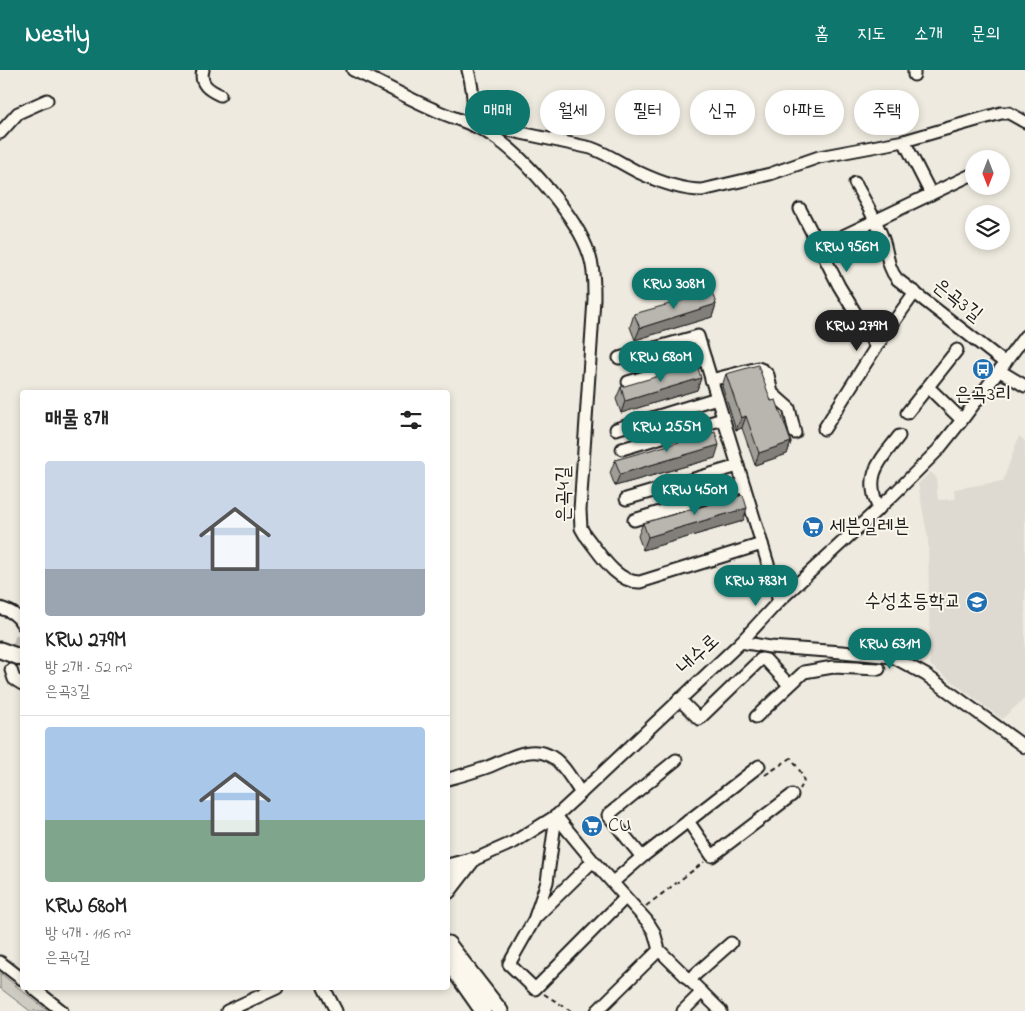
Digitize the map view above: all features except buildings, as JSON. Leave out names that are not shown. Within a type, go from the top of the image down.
[{"type":"main road","points":[[0,640],[20,647]]},
{"type":"main road","points":[[0,650],[20,657]]},
{"type":"main road","points":[[450,866],[471,861]]},
{"type":"main road","points":[[450,889],[471,861]]},
{"type":"main road","points":[[450,953],[500,1011]]},
{"type":"main road","points":[[450,958],[452,971],[483,1011]]},
{"type":"street","points":[[202,70],[204,84],[209,90],[220,96]]},
{"type":"street","points":[[353,70],[433,109],[465,121]]},
{"type":"street","points":[[468,70],[472,90]]},
{"type":"street","points":[[0,133],[18,113],[47,100]]},
{"type":"street","points":[[529,135],[592,148],[663,182],[691,190],[702,190],[770,174],[819,158],[904,141],[1001,113],[1022,116]]},
{"type":"street","name":"은곡4길","points":[[490,135],[502,142],[554,196],[590,254],[594,281],[594,299],[580,510],[581,528],[585,535],[612,568],[625,579],[632,582],[640,582],[762,544]]},
{"type":"street","points":[[904,141],[931,194]]},
{"type":"street","points":[[820,247],[965,178]]},
{"type":"street","name":"은곡3길","points":[[855,183],[883,239],[892,273],[896,279],[915,292],[1025,386]]},
{"type":"street","points":[[800,209],[839,286],[876,347]]},
{"type":"street","points":[[824,429],[876,347],[915,292]]},
{"type":"street","points":[[619,358],[698,336],[779,601]]},
{"type":"street","name":"내수로","points":[[450,875],[471,861],[514,842],[556,816],[581,793],[741,642],[779,601],[938,450],[1025,336]]},
{"type":"street","points":[[907,413],[957,350]]},
{"type":"street","points":[[628,382],[705,359]]},
{"type":"street","points":[[711,380],[758,368],[763,370],[768,375],[772,393],[788,408],[795,433]]},
{"type":"street","points":[[928,387],[962,420]]},
{"type":"street","points":[[616,429],[717,398]]},
{"type":"street","points":[[622,449],[723,419]]},
{"type":"street","points":[[879,508],[873,491],[875,467],[899,436]]},
{"type":"street","points":[[626,499],[738,466]]},
{"type":"street","points":[[634,520],[744,486]]},
{"type":"street","points":[[0,608],[18,616],[20,620]]},
{"type":"street","points":[[741,642],[770,647],[893,657],[926,675],[1025,747]]},
{"type":"street","points":[[679,699],[699,719],[761,659],[766,660],[789,685]]},
{"type":"street","points":[[756,717],[804,672],[833,667],[879,669]]},
{"type":"street","points":[[11,670],[14,679],[20,683]]},
{"type":"street","points":[[450,779],[488,767],[513,756],[525,753],[542,753],[557,760],[581,793]]},
{"type":"street","points":[[642,857],[608,815],[676,760]]},
{"type":"street","points":[[613,882],[642,857],[760,766]]},
{"type":"street","points":[[688,821],[712,856],[792,795]]},
{"type":"street","points":[[556,816],[654,932],[659,950],[721,1011]]},
{"type":"street","points":[[556,816],[547,882],[535,918],[509,964],[536,989],[625,898]]},
{"type":"street","points":[[535,918],[593,861]]},
{"type":"street","points":[[689,980],[731,943]]},
{"type":"street","points":[[597,1011],[659,950]]},
{"type":"street","points":[[0,962],[20,978]]},
{"type":"street","points":[[36,990],[62,1011]]},
{"type":"street","points":[[227,1011],[273,990]]},
{"type":"street","points":[[325,990],[336,1011]]},
{"type":"street","points":[[683,1011],[702,992]]},
{"type":"path","points":[[760,766],[766,776],[791,758],[802,774],[804,782],[801,788],[792,795]]},
{"type":"path","points":[[638,912],[712,856]]},
{"type":"path","points":[[536,989],[571,1011]]},
{"type":"shaded area","name":"수성초등학교","points":[[1019,436],[1025,441],[1025,698],[1002,719],[930,665],[928,539],[918,484],[930,472],[936,477],[938,500],[955,499],[954,489],[1003,481]]},
{"type":"shaded area","points":[[0,973],[48,1011],[30,1011],[0,988]]},
{"type":"tunnel","points":[[13,663],[20,640]]},
{"type":"place","name":"은곡3리","points":[[983,369]]},
{"type":"place","name":"세븐일레븐","points":[[813,527]]},
{"type":"place","name":"수성초등학교","points":[[977,602]]},
{"type":"place","name":"CU","points":[[592,826]]}]
